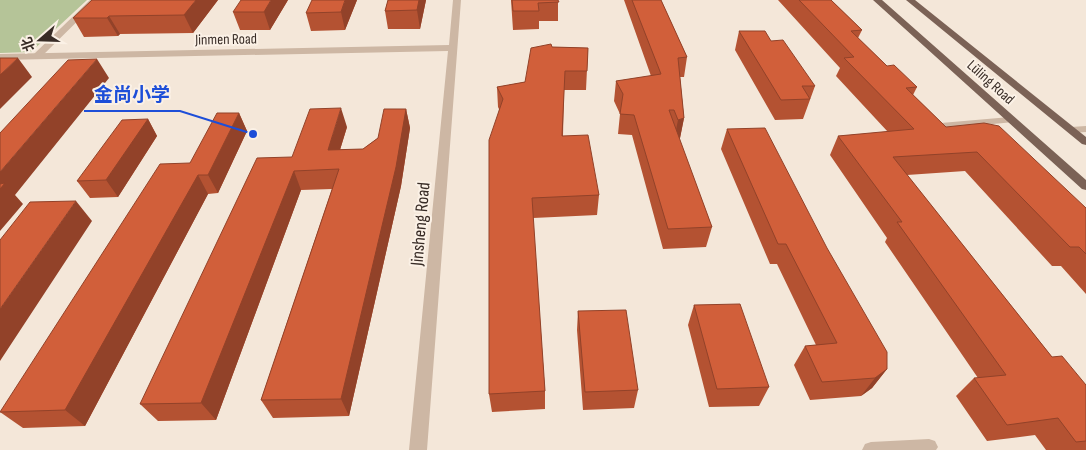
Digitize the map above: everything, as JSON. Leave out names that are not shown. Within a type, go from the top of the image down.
[{"type":"main road","name":"Lüling Road","points":[[877,0],[1086,186]]},
{"type":"main road","name":"Lüling Road","points":[[910,0],[1086,142]]},
{"type":"street","points":[[37,56],[95,0]]},
{"type":"street","name":"Jinsheng Road","points":[[418,450],[457,0]]},
{"type":"street","name":"Jinmen Road","points":[[0,57],[452,48]]},
{"type":"street","points":[[941,126],[1010,120]]},
{"type":"street","points":[[1071,130],[1086,130]]},
{"type":"street","points":[[871,450],[930,447]]},
{"type":"green space","points":[[0,0],[87,0],[31,52],[0,53]]},
{"type":"building","points":[[92,0],[196,0],[184,15],[73,18]]},
{"type":"building","points":[[241,0],[271,0],[264,12],[233,12]]},
{"type":"building","points":[[312,0],[345,0],[341,12],[306,13]]},
{"type":"building","points":[[388,0],[419,0],[417,10],[385,11]]},
{"type":"building","points":[[512,0],[558,0],[559,2],[538,3],[539,11],[513,11]]},
{"type":"building","points":[[632,0],[661,0],[687,57],[678,58],[684,118],[678,120],[674,110],[669,110],[712,227],[668,229],[634,115],[620,114],[623,94],[616,81],[661,74]]},
{"type":"building","points":[[799,0],[831,0],[862,30],[851,31],[887,66],[894,65],[917,87],[906,88],[946,127],[984,123],[999,126],[1086,208],[1086,254],[1079,247],[1070,247],[977,152],[893,157],[1052,357],[1062,356],[1086,385],[1086,441],[1076,442],[1058,418],[1007,425],[974,378],[1006,375],[897,222],[902,222],[838,136],[914,129],[844,58],[854,57]]},
{"type":"building","points":[[739,31],[765,31],[771,41],[783,40],[815,86],[802,86],[810,99],[781,100]]},
{"type":"building","points":[[551,44],[552,47],[588,48],[587,71],[565,71],[562,136],[588,135],[599,195],[532,198],[545,391],[489,394],[489,140],[503,99],[497,87],[525,82],[531,48]]},
{"type":"building","points":[[0,58],[18,58],[0,75]]},
{"type":"building","points":[[97,59],[0,172],[0,133],[68,60]]},
{"type":"building","points":[[341,108],[328,150],[363,149],[378,138],[384,109],[406,109],[396,167],[341,399],[261,400],[339,169],[294,171],[201,403],[140,404],[257,158],[292,157],[310,109]]},
{"type":"building","points":[[217,113],[239,113],[208,175],[198,175],[65,410],[0,412],[160,164],[190,163]]},
{"type":"building","points":[[148,119],[106,180],[77,181],[122,120]]},
{"type":"building","points":[[765,128],[827,248],[887,352],[887,369],[875,378],[822,382],[805,346],[837,343],[786,244],[778,244],[727,129]]},
{"type":"building","points":[[76,201],[0,309],[0,240],[30,202]]},
{"type":"building","points":[[740,304],[769,387],[717,389],[694,305]]},
{"type":"building","points":[[626,310],[638,390],[585,392],[578,311]]},
{"type":"place","name":"金尚小学","points":[[253,134]]}]
